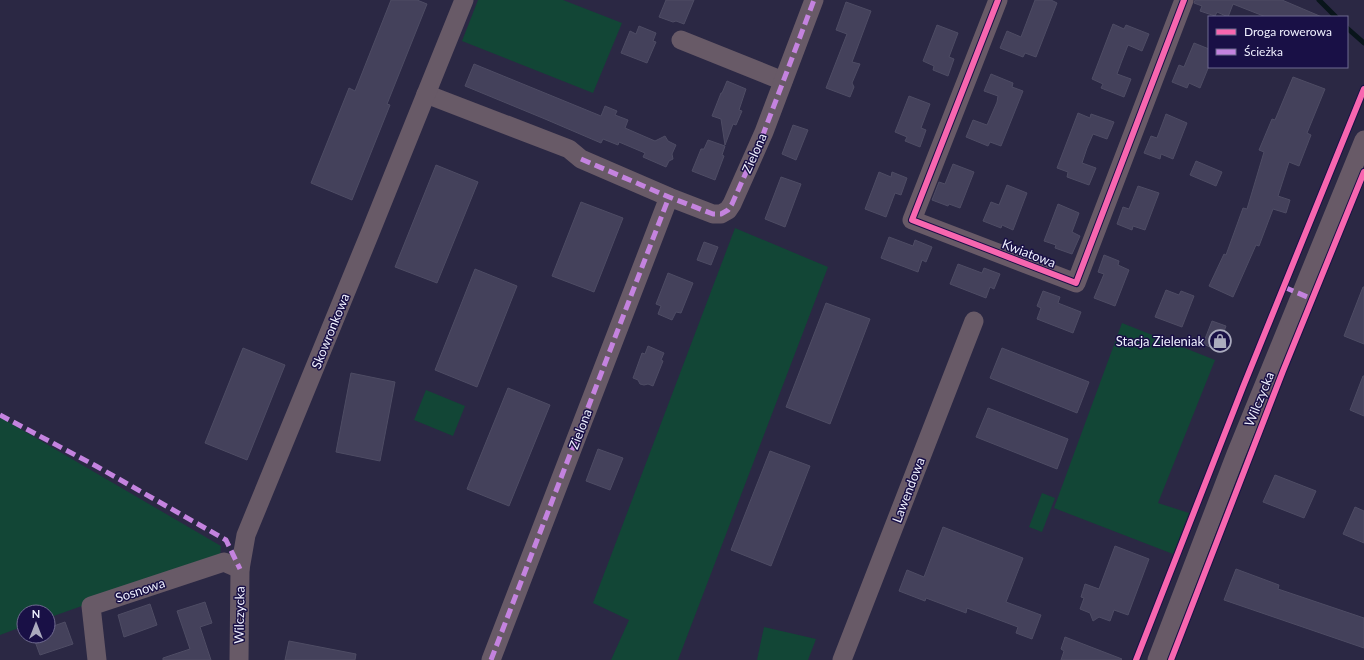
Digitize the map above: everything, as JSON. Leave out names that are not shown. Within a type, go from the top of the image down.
[{"type":"street","name":"Skowronkowa","points":[[240,569],[246,535],[464,0]]},
{"type":"street","name":"Zielona","points":[[426,94],[569,149],[581,159],[668,198],[713,214],[721,214],[728,210],[732,204],[764,132],[814,0]]},
{"type":"street","name":"Kwiatowa","points":[[998,0],[912,220],[1076,283],[1184,0]]},
{"type":"street","points":[[681,40],[783,81]]},
{"type":"street","name":"Wilczycka","points":[[1157,660],[1236,454],[1364,140]]},
{"type":"street","name":"Zielona","points":[[492,660],[668,198]]},
{"type":"street","name":"Lawendowa","points":[[842,660],[974,321]]},
{"type":"street","name":"Sosnowa","points":[[97,660],[91,606],[224,562],[240,569]]},
{"type":"street","name":"Wilczycka","points":[[238,660],[240,569]]},
{"type":"green space","points":[[478,0],[563,0],[622,23],[593,93],[462,41]]},
{"type":"green space","points":[[735,228],[828,267],[678,660],[611,660],[629,620],[593,603]]},
{"type":"green space","points":[[1122,323],[1215,360],[1158,503],[1189,513],[1173,554],[1054,508]]},
{"type":"green space","points":[[426,390],[465,406],[453,436],[414,420]]},
{"type":"green space","points":[[0,417],[221,546],[220,557],[56,615],[56,604],[16,604],[16,629],[0,635]]},
{"type":"green space","points":[[1042,493],[1055,498],[1042,532],[1029,527]]},
{"type":"green space","points":[[764,627],[816,639],[808,660],[757,660]]},
{"type":"building","points":[[391,0],[417,0],[427,4],[387,104],[390,105],[352,200],[311,183],[349,88],[355,91]]},
{"type":"building","points":[[666,0],[694,0],[684,24],[659,17]]},
{"type":"building","points":[[1035,0],[1051,0],[1057,3],[1036,57],[1025,53],[1023,57],[1000,48],[1007,31],[1021,37]]},
{"type":"building","points":[[1195,0],[1282,0],[1320,16],[1263,16],[1233,4],[1228,16],[1217,12],[1215,16],[1200,11],[1202,6],[1194,3]]},
{"type":"building","points":[[846,2],[871,11],[852,62],[860,64],[852,83],[854,87],[850,97],[826,88],[847,34],[836,30]]},
{"type":"building","points":[[1113,24],[1124,29],[1126,25],[1149,34],[1142,51],[1128,45],[1117,74],[1131,79],[1124,97],[1101,88],[1103,84],[1092,79]]},
{"type":"building","points":[[937,25],[958,33],[949,57],[954,59],[948,76],[933,70],[934,66],[923,61]]},
{"type":"building","points":[[639,26],[656,33],[653,41],[656,42],[647,63],[621,53],[630,31],[636,34]]},
{"type":"building","points":[[1194,43],[1208,49],[1208,68],[1200,88],[1189,83],[1187,88],[1172,82],[1179,65],[1184,67]]},
{"type":"building","points":[[474,64],[601,116],[605,106],[617,111],[615,115],[628,120],[625,128],[655,141],[665,136],[668,141],[676,145],[672,154],[673,159],[669,161],[666,167],[643,157],[645,153],[619,142],[618,145],[603,139],[601,143],[465,86]]},
{"type":"building","points":[[991,74],[1013,83],[1012,87],[1023,91],[1001,146],[990,142],[988,146],[966,137],[973,120],[987,125],[997,102],[998,96],[984,91]]},
{"type":"building","points":[[1293,77],[1325,89],[1307,133],[1311,135],[1299,166],[1289,162],[1278,196],[1290,200],[1286,213],[1273,209],[1259,246],[1256,245],[1233,297],[1209,286],[1224,254],[1226,255],[1243,208],[1247,209],[1264,152],[1259,150],[1272,119],[1275,120]]},
{"type":"building","points":[[727,81],[746,89],[739,110],[742,111],[736,125],[733,124],[725,145],[721,119],[712,116]]},
{"type":"building","points":[[909,96],[930,104],[921,128],[926,130],[920,147],[905,141],[907,137],[895,132]]},
{"type":"building","points":[[1078,113],[1090,118],[1091,114],[1114,122],[1107,139],[1093,134],[1087,148],[1082,163],[1096,168],[1089,185],[1067,177],[1068,172],[1057,168]]},
{"type":"building","points":[[1166,114],[1187,123],[1173,159],[1161,154],[1160,159],[1144,153],[1151,136],[1157,138]]},
{"type":"building","points":[[793,125],[808,130],[796,160],[782,154]]},
{"type":"building","points":[[708,140],[725,146],[722,155],[724,156],[715,180],[692,171],[701,149],[704,149]]},
{"type":"building","points":[[1196,161],[1222,172],[1216,186],[1190,175]]},
{"type":"building","points":[[953,164],[974,172],[960,208],[949,204],[948,206],[932,200],[939,182],[945,184]]},
{"type":"building","points":[[436,165],[478,182],[437,283],[395,267]]},
{"type":"building","points":[[879,172],[891,177],[892,172],[907,178],[901,195],[895,193],[886,217],[865,209]]},
{"type":"building","points":[[781,177],[801,184],[785,227],[765,219]]},
{"type":"building","points":[[1007,185],[1027,193],[1013,230],[1002,225],[1001,228],[983,221],[991,202],[999,205]]},
{"type":"building","points":[[1138,186],[1159,193],[1145,230],[1133,226],[1132,230],[1117,224],[1123,207],[1129,209]]},
{"type":"building","points":[[581,202],[623,218],[594,292],[552,276]]},
{"type":"building","points":[[1058,204],[1079,213],[1072,232],[1080,236],[1072,254],[1055,248],[1056,245],[1044,241]]},
{"type":"building","points":[[889,237],[913,246],[915,240],[932,247],[926,262],[922,260],[918,272],[881,258]]},
{"type":"building","points":[[704,242],[718,247],[711,265],[697,260]]},
{"type":"building","points":[[1104,255],[1119,261],[1118,265],[1129,270],[1115,306],[1094,298],[1104,274],[1098,272]]},
{"type":"building","points":[[958,264],[982,273],[984,268],[1000,274],[994,289],[990,287],[986,298],[950,284]]},
{"type":"building","points":[[475,269],[517,286],[477,387],[435,370]]},
{"type":"building","points":[[668,273],[693,283],[681,313],[676,312],[672,320],[658,314],[661,306],[656,304]]},
{"type":"building","points":[[1364,287],[1364,344],[1344,336]]},
{"type":"building","points":[[1166,290],[1179,295],[1181,291],[1194,296],[1182,327],[1155,317]]},
{"type":"building","points":[[1043,291],[1060,297],[1058,303],[1081,312],[1073,333],[1037,319],[1041,308],[1037,306]]},
{"type":"building","points":[[826,303],[870,319],[830,424],[786,407]]},
{"type":"building","points":[[1212,321],[1226,326],[1217,350],[1203,344]]},
{"type":"building","points":[[648,346],[664,353],[661,360],[663,361],[653,386],[648,384],[640,384],[638,380],[633,378],[642,353],[645,354]]},
{"type":"building","points":[[243,348],[285,365],[247,460],[205,443]]},
{"type":"building","points":[[1002,348],[1089,382],[1077,413],[990,378]]},
{"type":"building","points":[[351,373],[395,382],[380,461],[336,452]]},
{"type":"building","points":[[1364,376],[1364,416],[1350,410]]},
{"type":"building","points":[[508,388],[550,405],[509,506],[467,489]]},
{"type":"building","points":[[988,408],[1068,439],[1057,469],[976,437]]},
{"type":"building","points":[[598,449],[623,458],[610,490],[586,481]]},
{"type":"building","points":[[770,451],[810,466],[771,566],[731,550]]},
{"type":"building","points":[[1275,475],[1316,491],[1304,518],[1263,502]]},
{"type":"building","points":[[1355,507],[1364,511],[1364,543],[1343,534]]},
{"type":"building","points":[[943,527],[1023,558],[1006,602],[1041,615],[1032,639],[1016,633],[1018,627],[967,608],[966,613],[926,598],[925,601],[899,591],[907,570],[924,577]]},
{"type":"building","points":[[1115,546],[1149,559],[1128,615],[1114,610],[1110,621],[1099,617],[1093,621],[1090,613],[1080,609],[1084,598],[1081,597],[1085,584],[1099,589]]},
{"type":"building","points":[[1236,569],[1279,585],[1278,589],[1364,618],[1364,648],[1224,600]]},
{"type":"building","points":[[205,602],[212,623],[200,627],[211,660],[163,660],[163,658],[190,649],[177,611]]},
{"type":"building","points":[[150,604],[157,625],[124,637],[118,615]]},
{"type":"building","points":[[65,622],[73,644],[40,655],[36,644],[56,644],[56,625]]},
{"type":"building","points":[[1065,637],[1122,659],[1061,660],[1064,651],[1061,649]]},
{"type":"building","points":[[289,641],[356,654],[355,660],[285,660]]},
{"type":"waterway","points":[[1319,0],[1335,16]]},
{"type":"waterway","points":[[1348,29],[1364,43]]},
{"type":"marked path","points":[[581,159],[669,197],[713,214],[721,214],[728,210],[764,132],[814,0]]},
{"type":"marked path","points":[[491,660],[669,197]]},
{"type":"marked path","points":[[1284,287],[1312,299]]},
{"type":"marked path","points":[[0,415],[96,466],[226,540],[240,569]]},
{"type":"cycle path","points":[[998,0],[912,220],[1076,283],[1184,0]]},
{"type":"cycle path","points":[[1136,660],[1243,387],[1364,89]]},
{"type":"cycle path","points":[[1171,660],[1283,371],[1364,172]]},
{"type":"place","name":"Stacja Zieleniak","points":[[1220,341]]}]
